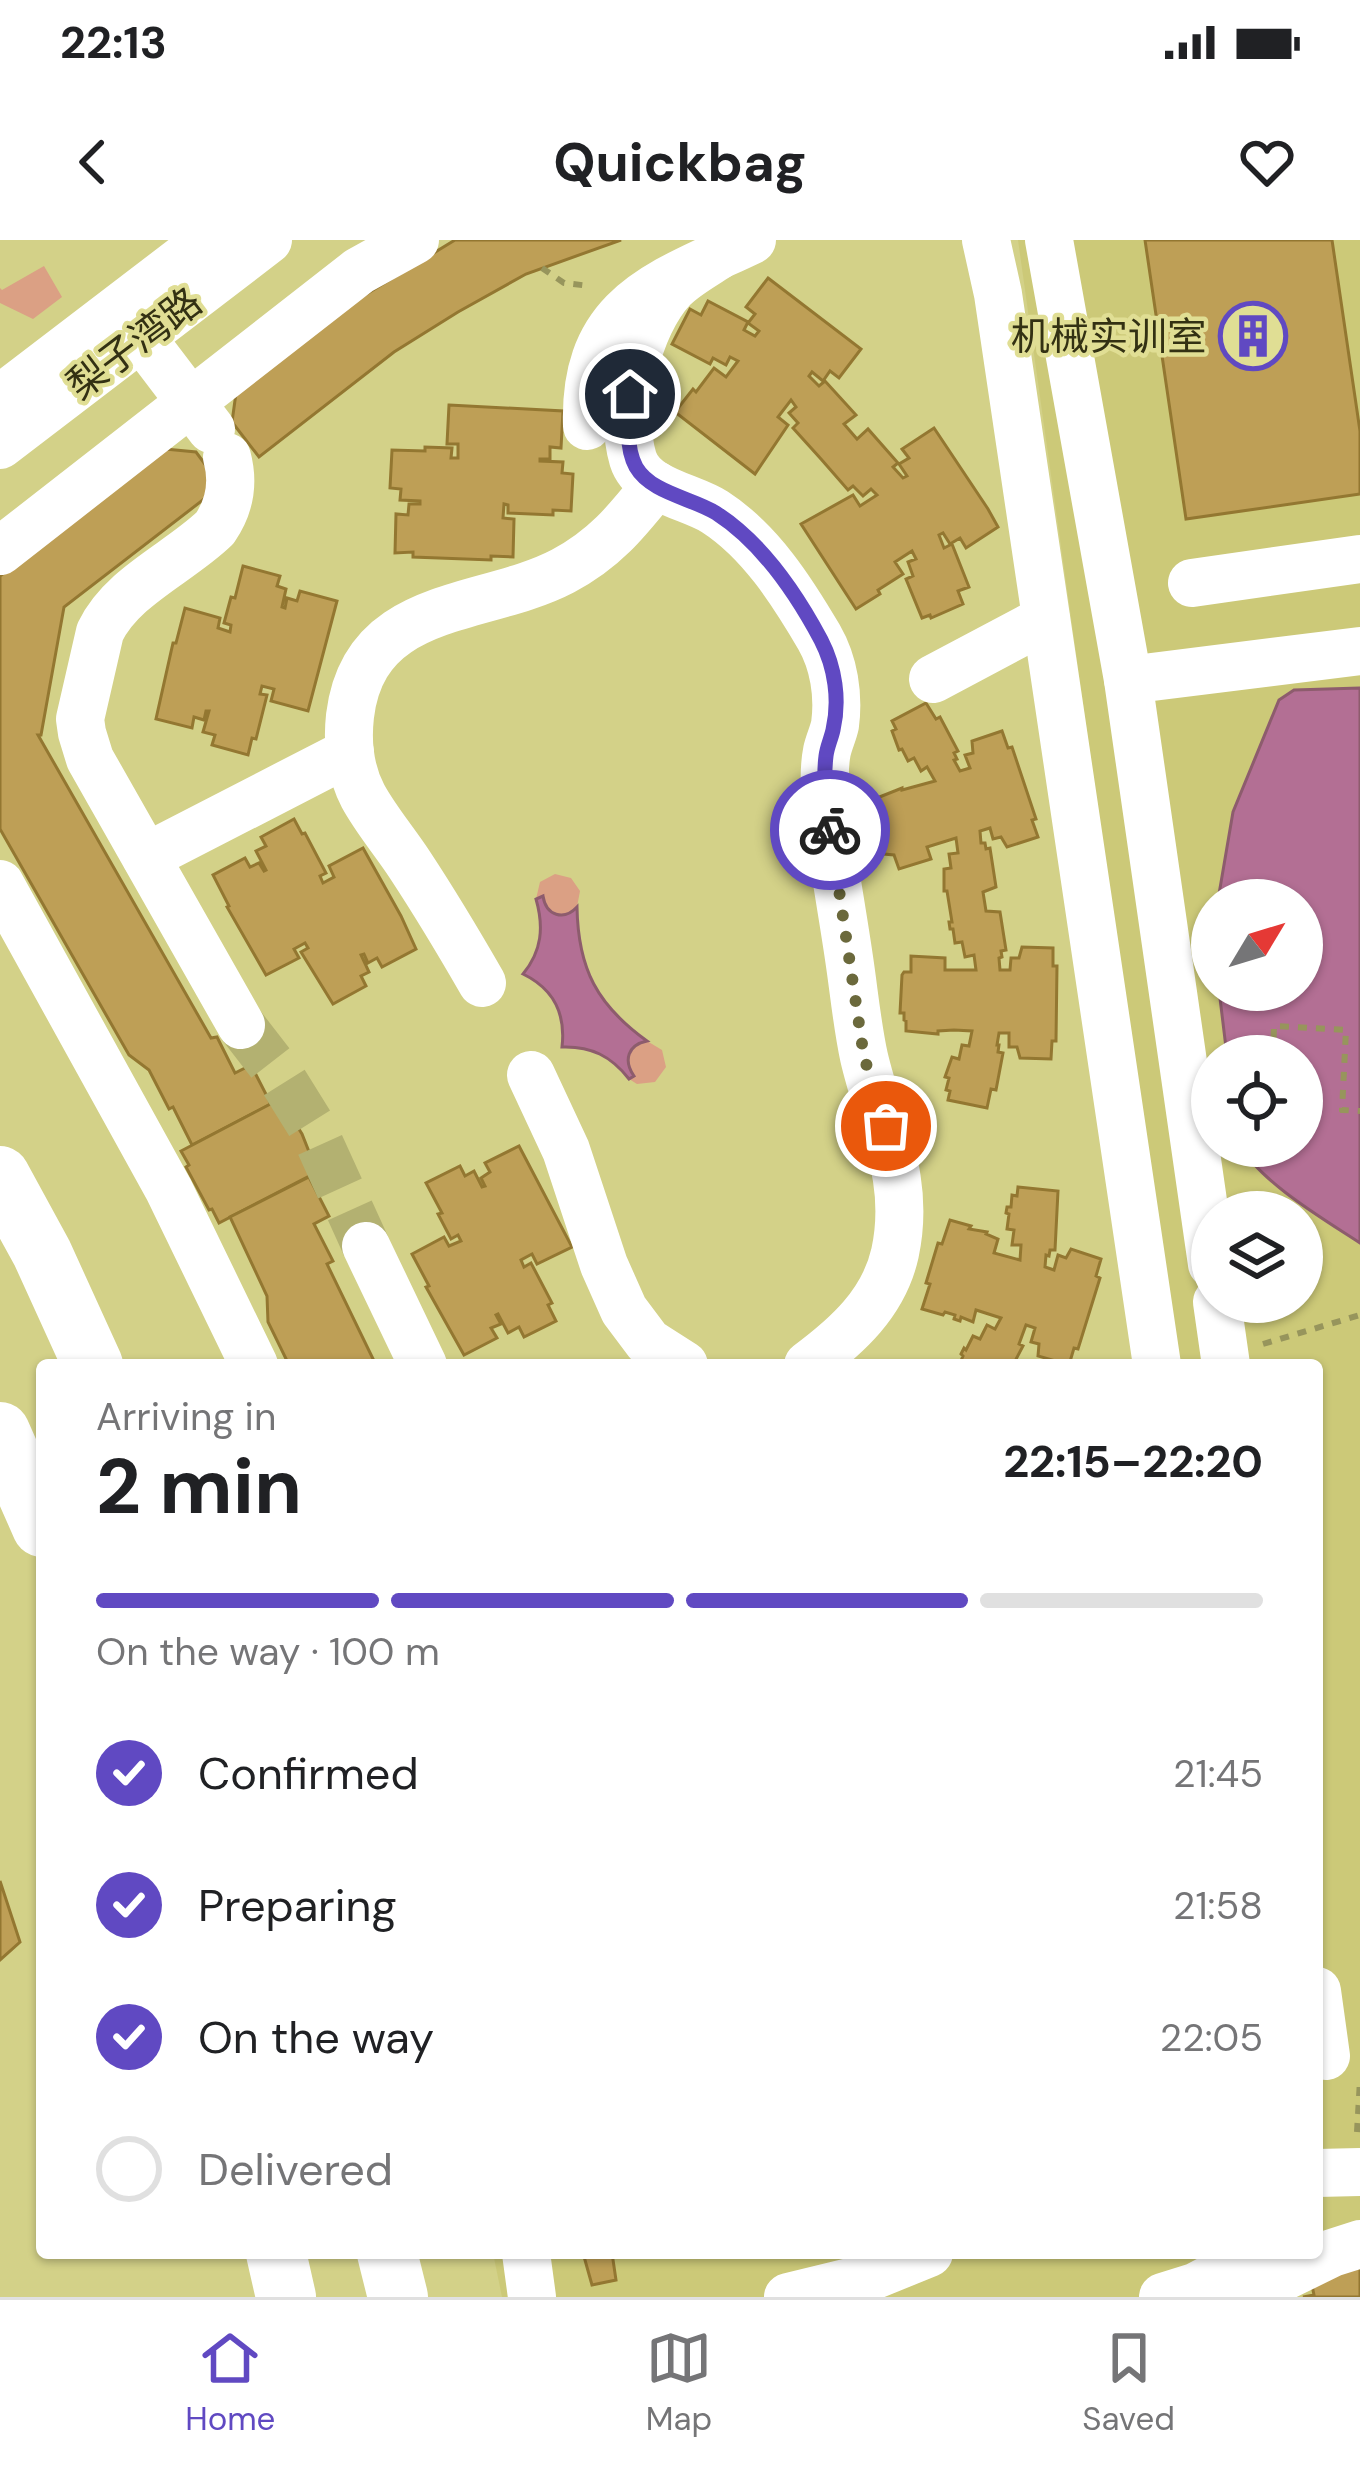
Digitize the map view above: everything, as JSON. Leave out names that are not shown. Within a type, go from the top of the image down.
[{"type":"main road","points":[[0,1176],[90,1359]]},
{"type":"main road","points":[[0,1432],[36,1513]]},
{"type":"main road","points":[[389,2259],[398,2297]]},
{"type":"street","name":"梨子湾路","points":[[3,391],[208,240]]},
{"type":"street","name":"梨子湾路","points":[[0,446],[268,240]]},
{"type":"street","points":[[0,550],[211,432],[359,272],[415,240]]},
{"type":"street","points":[[986,240],[998,294],[1156,1359]]},
{"type":"street","points":[[1049,240],[1128,680],[1202,1191]]},
{"type":"street","points":[[587,426],[590,373],[612,326],[650,289],[735,248]]},
{"type":"street","points":[[735,248],[671,290],[635,361],[628,419],[635,465],[656,485],[712,510],[758,549],[822,642],[833,672],[835,725],[826,753],[827,812],[864,1057],[898,1180],[898,1233],[890,1269],[874,1302],[849,1332],[815,1359]]},
{"type":"street","points":[[141,338],[211,432],[231,481],[225,514],[201,542],[125,599],[105,620],[81,705],[82,734],[90,759],[242,1024]]},
{"type":"street","points":[[482,982],[363,796],[350,752],[349,724],[358,684],[376,654],[400,629],[438,610],[499,597],[561,572],[596,552],[656,485]]},
{"type":"street","points":[[1192,583],[1360,559]]},
{"type":"street","points":[[933,679],[1046,619]]},
{"type":"street","points":[[1128,680],[1360,651]]},
{"type":"street","points":[[146,857],[350,752]]},
{"type":"street","points":[[0,884],[169,1190],[251,1359]]},
{"type":"street","points":[[531,1075],[566,1150],[624,1310],[648,1342],[675,1359]]},
{"type":"street","points":[[366,1246],[420,1359]]},
{"type":"street","points":[[1220,1323],[1226,1359]]},
{"type":"street","points":[[1323,2008],[1341,2060]]},
{"type":"street","points":[[1323,2220],[1348,2183]]},
{"type":"street","points":[[1323,2257],[1360,2244]]},
{"type":"street","points":[[527,2259],[532,2297]]},
{"type":"street","points":[[788,2297],[870,2277],[917,2259]]},
{"type":"street","points":[[882,2297],[920,2259]]},
{"type":"street","points":[[1162,2297],[1195,2287],[1249,2259]]},
{"type":"street","points":[[1242,2297],[1320,2259]]},
{"type":"path","points":[[1274,1035],[1274,1027],[1346,1030],[1342,1110],[1360,1111]]},
{"type":"path","points":[[1229,1359],[1360,1315]]},
{"type":"path","points":[[1341,2060],[1348,2183]]},
{"type":"shaded area","points":[[1018,240],[1360,240],[1360,2297],[502,2297],[494,2259],[1323,2259],[1323,1359],[1175,1359]]},
{"type":"shaded area","points":[[44,266],[62,297],[33,319],[0,303],[0,288]]},
{"type":"shaded area","points":[[1360,688],[1360,1243],[1323,1219],[1323,1191],[1285,1191],[1257,1167],[1323,1167],[1323,1035],[1224,1035],[1222,1011],[1323,1011],[1323,879],[1222,879],[1233,812],[1279,700],[1294,690]]},
{"type":"shaded area","points":[[555,874],[571,878],[580,891],[577,907],[564,916],[549,911],[543,897],[536,899],[540,882]]},
{"type":"shaded area","points":[[543,896],[556,914],[577,907],[581,949],[594,984],[615,1014],[647,1041],[629,1054],[634,1076],[629,1079],[600,1054],[562,1047],[556,1003],[523,974],[538,948],[536,899]]},
{"type":"shaded area","points":[[647,1041],[662,1050],[666,1067],[655,1082],[637,1084],[629,1079],[633,1076],[627,1061],[633,1047]]},
{"type":"building","points":[[455,240],[621,240],[526,274],[458,312],[394,352],[259,457],[232,422],[236,393],[350,304]]},
{"type":"building","name":"机械实训室","points":[[1145,240],[1332,240],[1360,431],[1360,494],[1186,519]]},
{"type":"building","points":[[768,278],[861,349],[839,378],[830,371],[823,381],[812,372],[809,376],[819,386],[825,381],[856,415],[844,424],[857,439],[868,429],[898,463],[893,467],[903,478],[907,476],[899,464],[909,458],[902,449],[934,428],[988,509],[998,527],[966,548],[960,538],[950,544],[943,533],[939,535],[944,548],[952,544],[969,587],[958,591],[963,604],[922,618],[906,579],[913,576],[908,562],[916,559],[912,551],[895,562],[903,574],[856,609],[801,524],[853,495],[860,506],[877,495],[871,489],[863,496],[853,486],[848,490],[793,428],[798,423],[789,413],[796,407],[791,400],[778,417],[788,425],[755,474],[675,412],[714,368],[726,377],[738,361],[730,357],[726,365],[713,358],[710,364],[672,344],[690,309],[701,315],[708,301],[748,322],[744,330],[755,336],[759,331],[748,323],[755,314],[746,307]]},
{"type":"building","points":[[449,405],[563,411],[561,448],[550,447],[550,459],[540,461],[563,462],[562,473],[573,474],[571,511],[508,513],[504,504],[503,518],[514,519],[513,557],[491,556],[491,560],[395,553],[396,514],[408,515],[409,504],[420,501],[400,500],[401,489],[390,488],[392,450],[452,448],[451,458],[458,458],[458,444],[447,444]]},
{"type":"building","points":[[165,449],[196,452],[221,486],[64,607],[38,735],[211,1038],[217,1037],[235,1073],[251,1065],[271,1104],[192,1145],[149,1070],[129,1055],[0,829],[0,576]]},
{"type":"building","points":[[243,566],[280,576],[277,586],[286,589],[282,607],[287,598],[297,601],[300,591],[337,601],[308,711],[271,701],[274,689],[262,686],[260,694],[267,695],[248,755],[212,745],[215,735],[203,732],[209,711],[204,720],[194,717],[192,728],[156,719],[185,608],[220,618],[218,628],[230,632],[231,625],[224,623]]},
{"type":"building","points":[[926,703],[936,719],[940,717],[958,751],[954,760],[960,771],[970,768],[965,755],[973,753],[972,741],[1002,731],[1036,819],[1032,820],[1038,837],[1007,847],[1001,837],[993,839],[990,828],[980,831],[981,843],[990,848],[996,887],[983,892],[986,911],[1000,912],[1006,950],[1001,951],[1000,970],[1010,970],[1011,958],[1019,958],[1022,947],[1053,948],[1056,1041],[1052,1041],[1051,1059],[1020,1058],[1017,1047],[1009,1047],[1009,1033],[999,1033],[998,1052],[1003,1053],[996,1090],[991,1089],[987,1108],[948,1100],[950,1091],[946,1090],[952,1057],[959,1059],[962,1045],[969,1046],[972,1031],[906,1031],[904,1013],[900,1013],[902,975],[911,972],[911,956],[945,958],[945,970],[976,970],[974,955],[965,957],[962,942],[955,943],[944,891],[944,869],[951,868],[949,854],[958,853],[956,838],[927,847],[931,859],[899,869],[894,855],[884,854],[872,818],[872,800],[935,781],[927,767],[921,771],[914,758],[908,761],[892,731],[896,729],[892,721]]},
{"type":"building","points":[[294,819],[326,873],[320,876],[323,883],[334,877],[329,866],[363,848],[416,949],[382,967],[377,958],[368,963],[361,955],[369,972],[361,976],[366,986],[333,1004],[301,952],[308,948],[305,943],[294,949],[299,958],[266,975],[213,875],[245,858],[250,867],[259,863],[266,870],[256,851],[266,846],[261,837]]},
{"type":"building","points":[[280,1099],[302,1134],[317,1172],[219,1223],[181,1151]]},
{"type":"building","points":[[519,1146],[572,1247],[537,1264],[532,1254],[521,1260],[524,1267],[531,1263],[556,1321],[524,1337],[519,1327],[508,1333],[498,1314],[501,1324],[491,1328],[497,1338],[464,1355],[412,1254],[444,1237],[449,1246],[461,1241],[458,1235],[451,1239],[426,1183],[460,1166],[465,1176],[474,1171],[485,1186],[481,1178],[490,1172],[485,1163]]},
{"type":"building","points":[[309,1177],[329,1216],[314,1224],[333,1261],[327,1264],[373,1359],[286,1359],[268,1322],[267,1296],[230,1217]]},
{"type":"building","points":[[1018,1187],[1058,1191],[1055,1250],[1046,1255],[1045,1267],[1054,1270],[1058,1255],[1066,1258],[1071,1249],[1101,1259],[1096,1276],[1100,1278],[1078,1349],[1074,1348],[1071,1359],[1038,1356],[1039,1344],[1031,1342],[1035,1328],[1026,1325],[1016,1359],[962,1359],[973,1336],[980,1339],[987,1325],[995,1329],[1001,1318],[976,1310],[973,1322],[961,1317],[960,1321],[955,1315],[922,1309],[938,1243],[942,1244],[950,1220],[987,1232],[998,1239],[994,1253],[1020,1260],[1021,1245],[1012,1245],[1014,1230],[1007,1229],[1006,1213],[1012,1195],[1017,1196]]},
{"type":"building","points":[[0,1881],[20,1942],[0,1960]]},
{"type":"building","points":[[1360,2255],[1360,2297],[1303,2297],[1314,2295],[1309,2271]]},
{"type":"building","points":[[585,2259],[613,2259],[616,2280],[592,2285]]},
{"type":"tunnel","points":[[241,1025],[312,1127],[366,1246]]},
{"type":"way so far","points":[[830,830],[864,1057],[886,1126]]},
{"type":"place","name":"机械实训室","points":[[1253,336]]},
{"type":"route","points":[[630,394],[628,419],[636,466],[656,485],[712,510],[739,530],[780,577],[822,642],[836,691],[835,725],[826,753],[830,830]]}]
